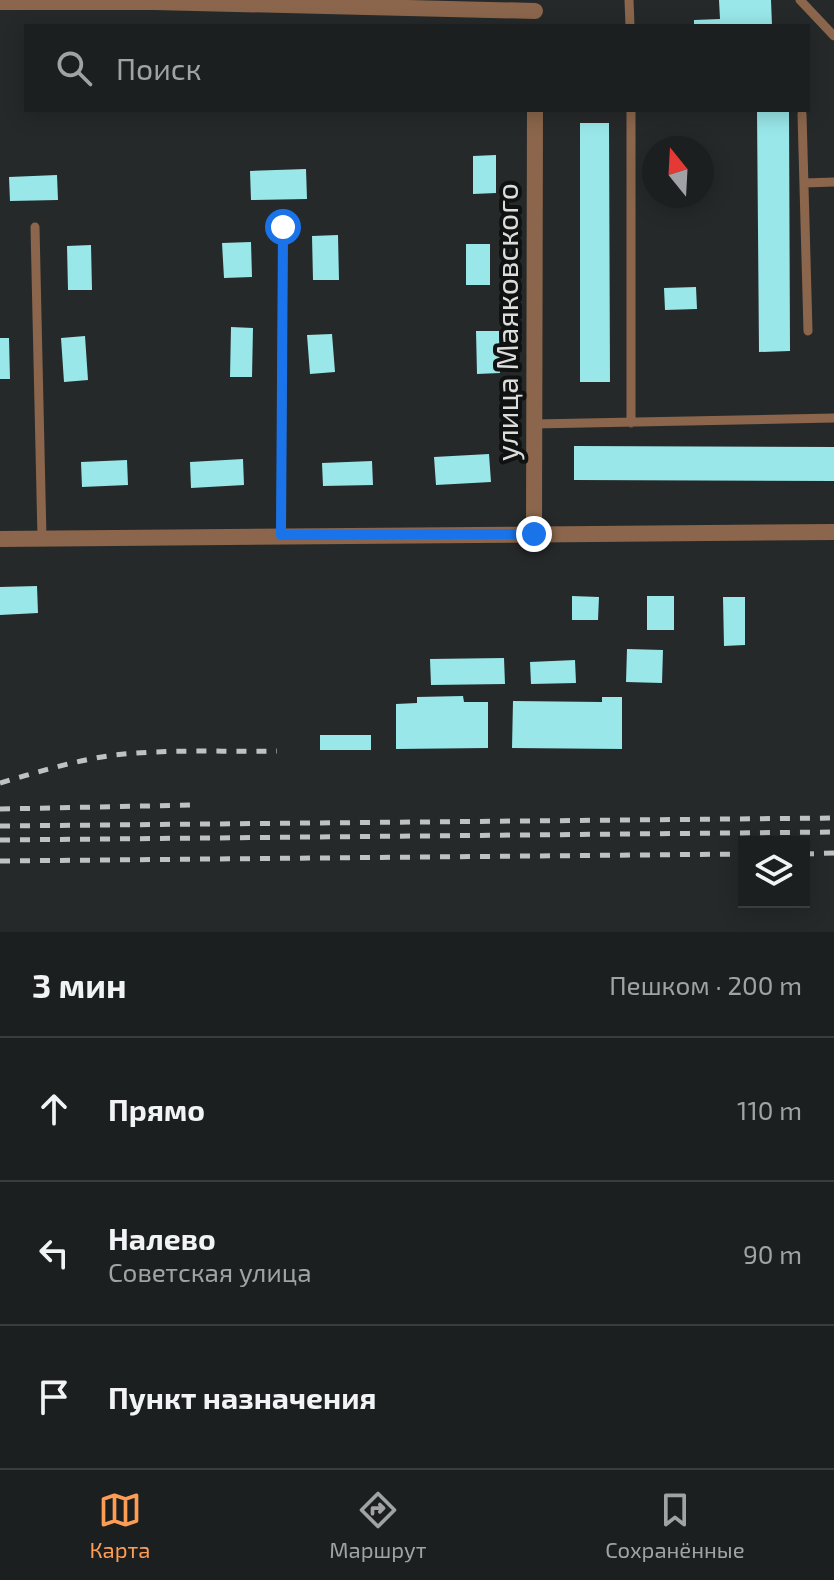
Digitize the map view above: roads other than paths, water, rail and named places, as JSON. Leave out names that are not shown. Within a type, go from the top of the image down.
[{"type":"street","points":[[0,2],[154,2],[535,12]]},
{"type":"street","name":"улица Маяковского","points":[[534,534],[535,112]]},
{"type":"street","points":[[0,539],[834,532]]},
{"type":"lane","points":[[629,0],[630,24]]},
{"type":"lane","points":[[800,0],[834,36]]},
{"type":"lane","points":[[631,112],[631,423]]},
{"type":"lane","points":[[802,114],[808,331]]},
{"type":"lane","points":[[804,183],[834,182]]},
{"type":"lane","points":[[35,227],[42,538]]},
{"type":"lane","points":[[281,535],[283,227]]},
{"type":"lane","points":[[534,424],[834,418]]},
{"type":"railway","points":[[0,783],[71,763],[115,755],[175,751],[277,751]]},
{"type":"railway","points":[[0,809],[194,805]]},
{"type":"railway","points":[[0,826],[834,818]]},
{"type":"railway","points":[[0,840],[834,832]]},
{"type":"railway","points":[[810,854],[834,853]]},
{"type":"railway","points":[[0,861],[738,854]]}]
